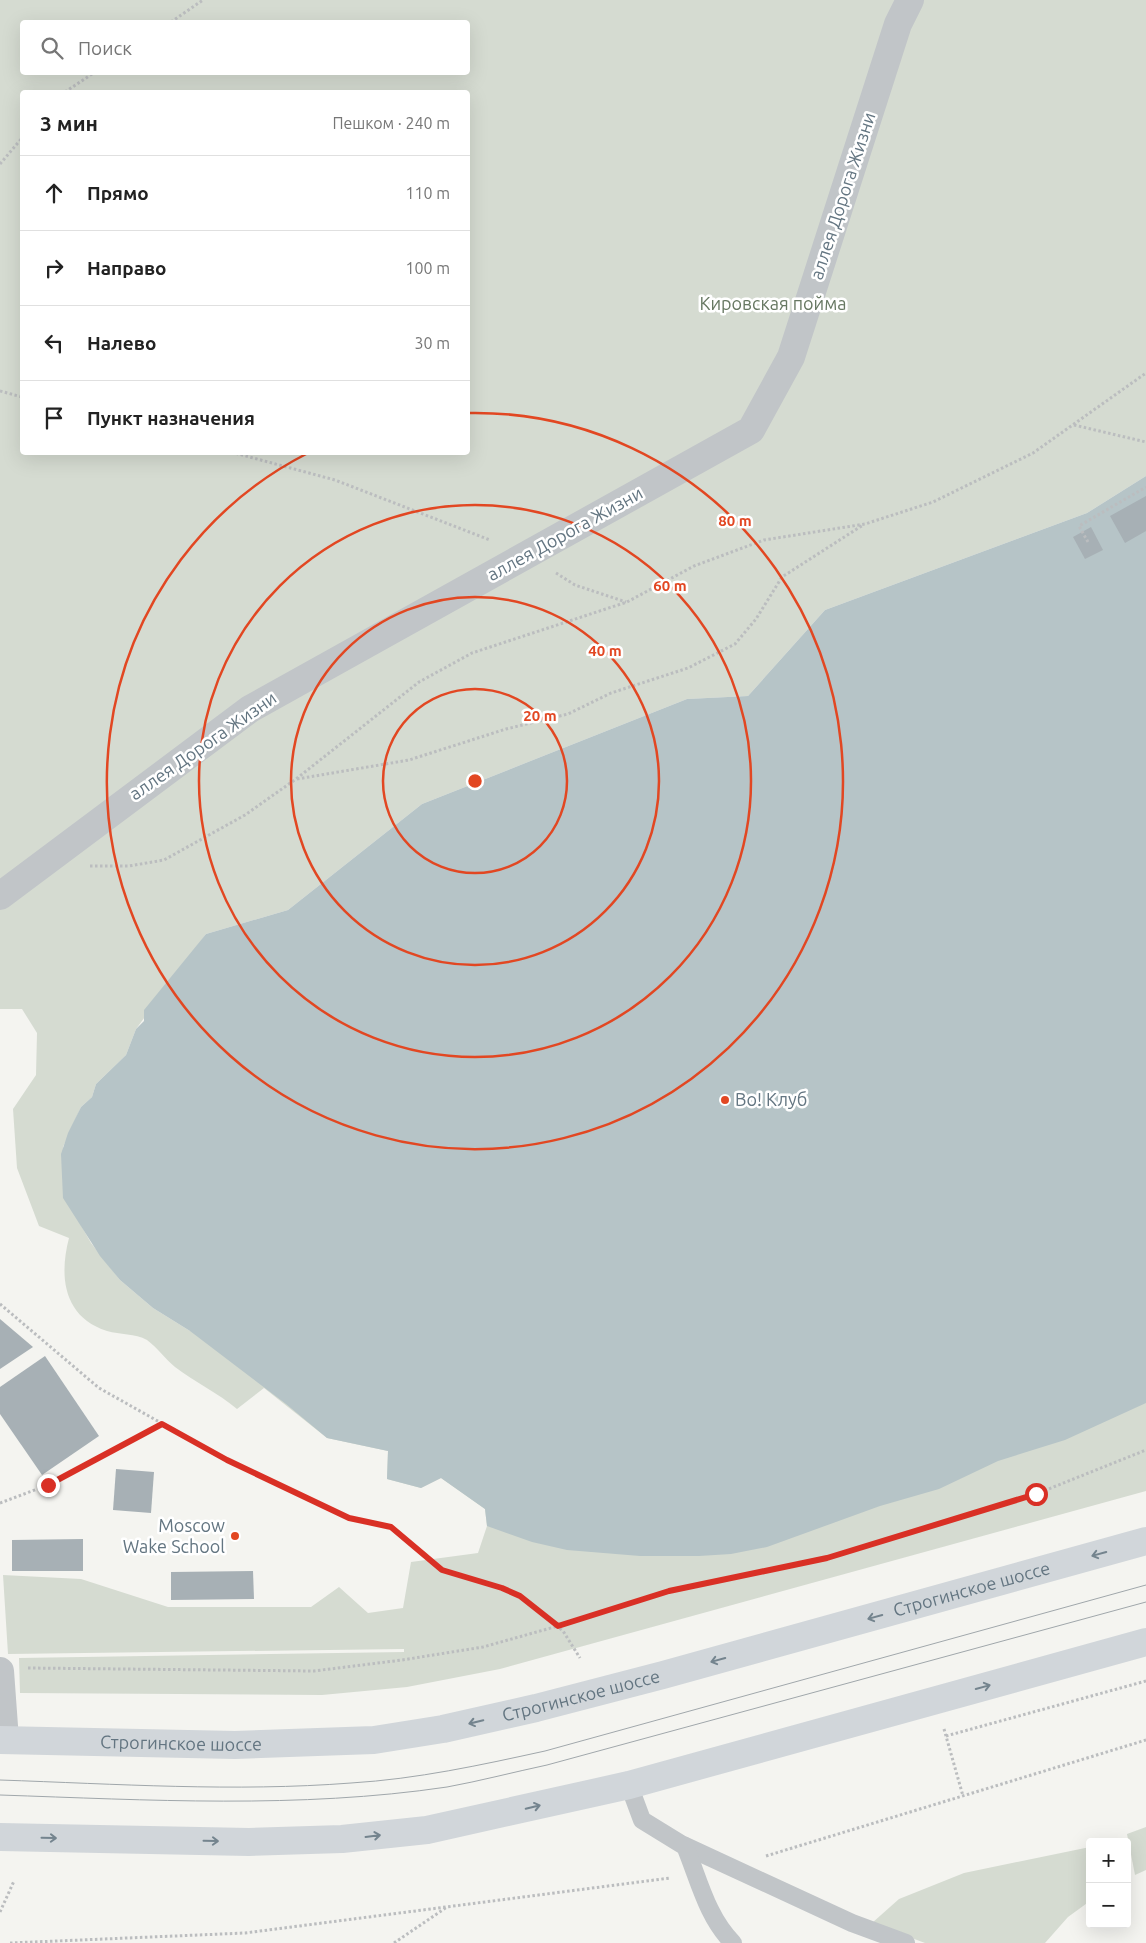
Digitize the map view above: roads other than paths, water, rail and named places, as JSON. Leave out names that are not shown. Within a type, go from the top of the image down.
[{"type":"main road","name":"Строгинское шоссе","points":[[3,1740],[235,1746],[374,1740],[443,1729],[536,1708],[663,1675],[1146,1541]]},
{"type":"main road","points":[[0,1837],[249,1842],[342,1839],[427,1830],[629,1785],[1146,1642]]},
{"type":"street","name":"аллея Дорога Жизни","points":[[0,896],[250,709],[751,430],[791,357],[898,24],[910,0]]},
{"type":"street","points":[[3,1740],[13,1669]]},
{"type":"lane","points":[[629,1785],[642,1820],[685,1846],[852,1923],[906,1943]]},
{"type":"lane","points":[[685,1846],[710,1909],[721,1931],[733,1943]]},
{"type":"tram line","points":[[0,1780],[264,1787],[376,1781],[449,1771],[545,1751],[1146,1585]]},
{"type":"tram line","points":[[0,1795],[280,1801],[391,1794],[447,1787],[547,1765],[1146,1602]]},
{"type":"place","name":"Во! Клуб","points":[[725,1100]]},
{"type":"place","name":"Moscow Wake School","points":[[235,1536]]},
{"type":"park label","name":"Кировская пойма","points":[[773,304]]}]
